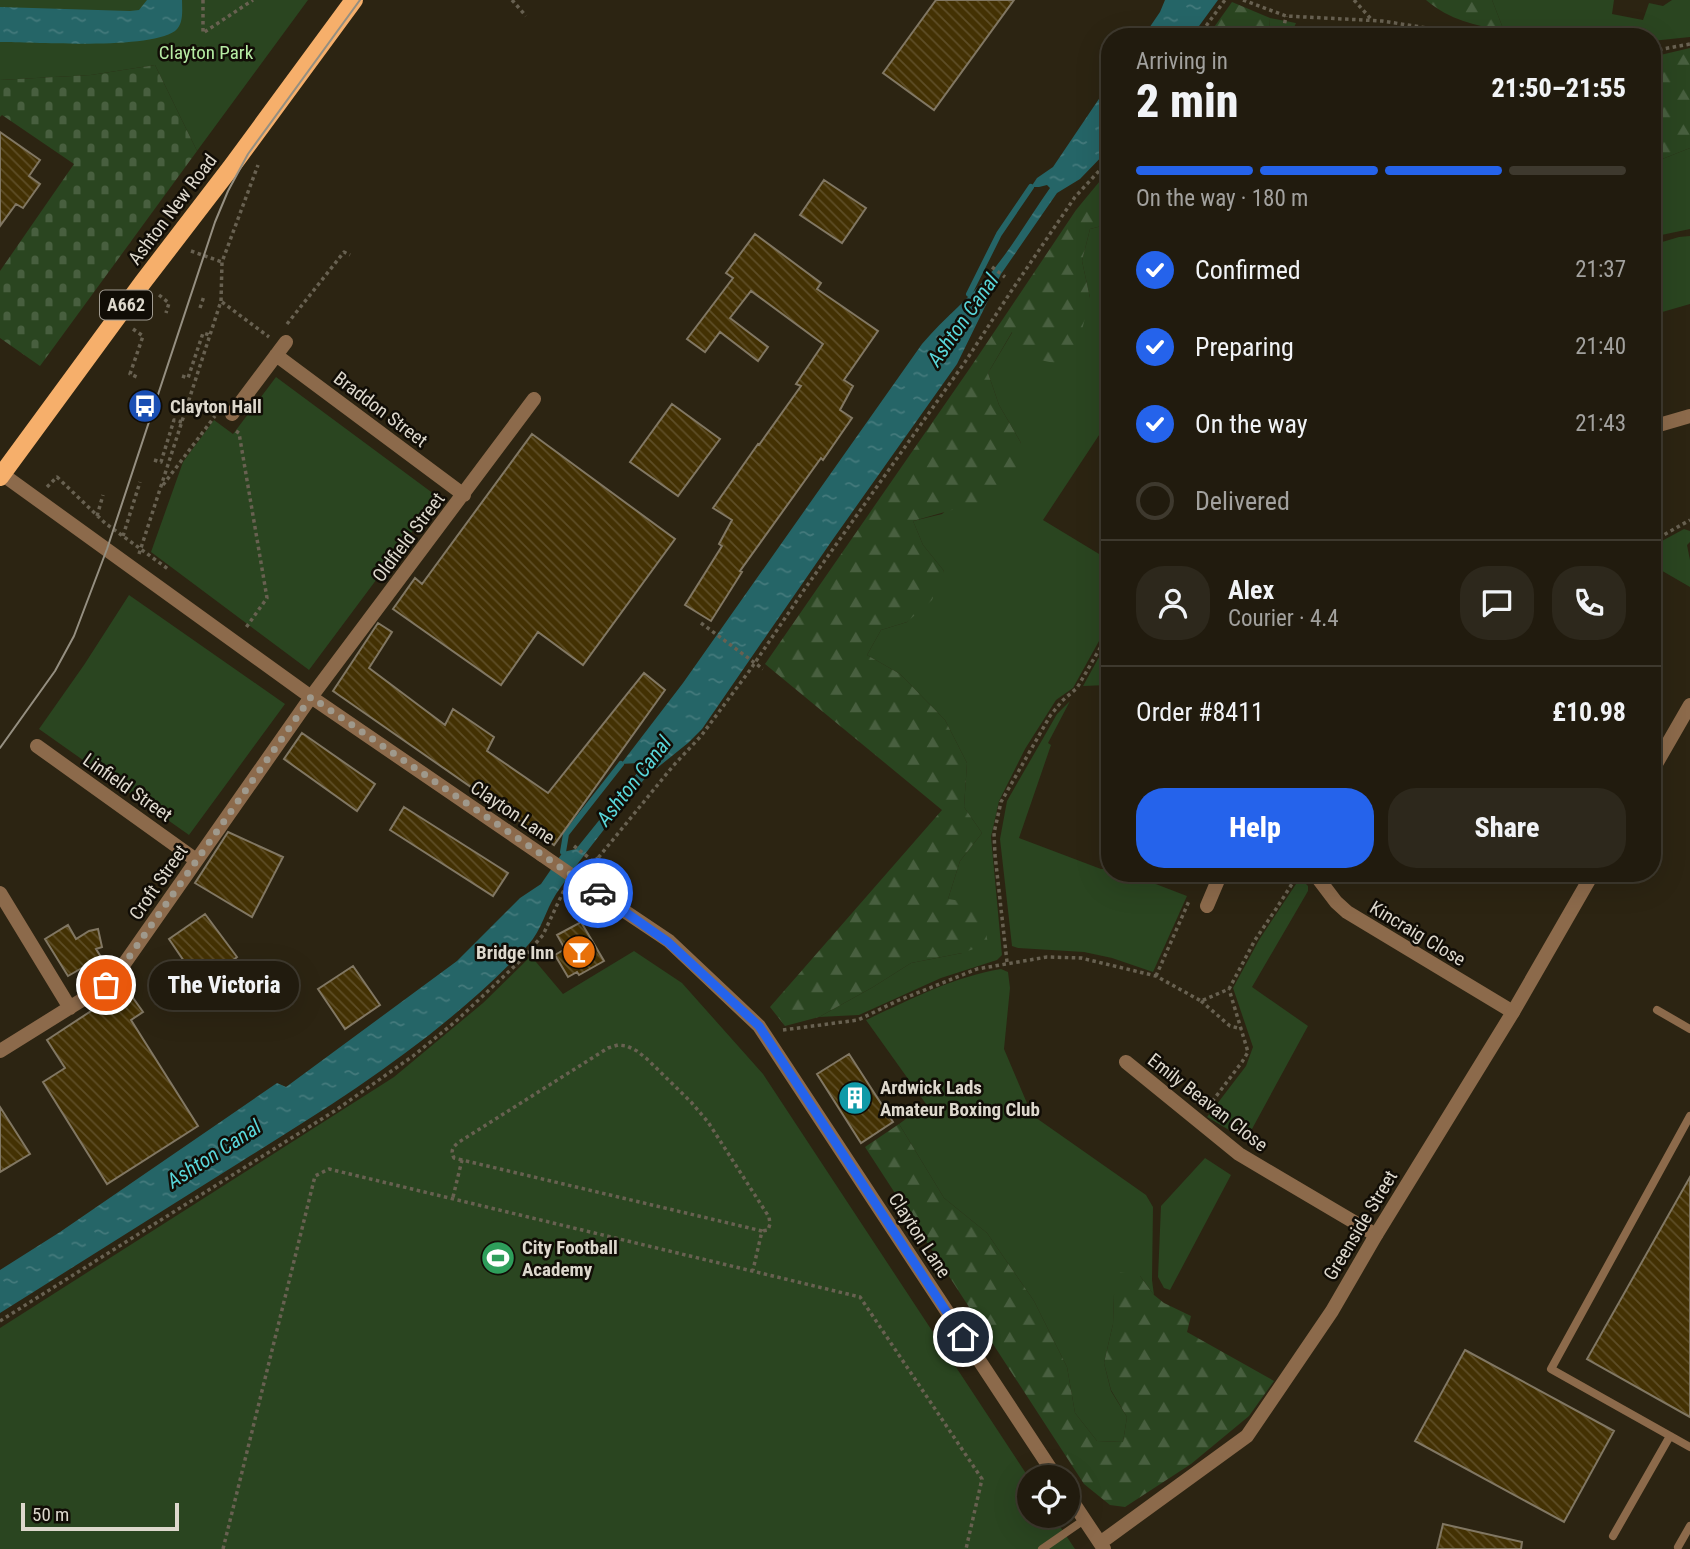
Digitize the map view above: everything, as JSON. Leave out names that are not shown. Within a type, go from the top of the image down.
[{"type":"main road","name":"Ashton New Road","points":[[1,474],[354,0]]},
{"type":"street","points":[[229,421],[281,348]]},
{"type":"street","name":"Braddon Street","points":[[281,348],[464,495]]},
{"type":"street","name":"Oldfield Street","points":[[311,697],[534,400]]},
{"type":"street","points":[[1661,424],[1690,416]]},
{"type":"street","name":"Clayton Lane","points":[[1,474],[311,697],[668,942],[759,1026],[1048,1465]]},
{"type":"street","name":"Croft Street","points":[[0,1051],[71,1008],[115,977],[311,697]]},
{"type":"street","points":[[1661,755],[1690,705]]},
{"type":"street","name":"Linfield Street","points":[[37,747],[197,860]]},
{"type":"street","points":[[1208,906],[1217,882]]},
{"type":"street","name":"Kincraig Close","points":[[1321,882],[1347,912],[1513,1012]]},
{"type":"street","name":"Greenside Street","points":[[1102,1546],[1247,1436],[1332,1311],[1513,1012],[1588,882]]},
{"type":"street","points":[[0,893],[71,1008]]},
{"type":"street","name":"Emily Beavan Close","points":[[1126,1062],[1239,1154],[1376,1235]]},
{"type":"street","points":[[1080,1514],[1102,1546]]},
{"type":"lane","points":[[1657,1010],[1690,1029]]},
{"type":"lane","points":[[1690,1116],[1551,1369],[1690,1447]]},
{"type":"lane","points":[[1613,1536],[1670,1436]]},
{"type":"lane","points":[[1042,1549],[1084,1520]]},
{"type":"lane","points":[[1678,1547],[1690,1526]]},
{"type":"path","points":[[203,0],[203,33],[253,0]]},
{"type":"path","points":[[512,0],[526,16]]},
{"type":"path","points":[[1205,28],[1225,0]]},
{"type":"path","points":[[1243,0],[1286,16],[1373,20],[1422,28]]},
{"type":"path","points":[[1354,0],[1373,20]]},
{"type":"path","points":[[1284,28],[1286,16]]},
{"type":"path","points":[[1661,49],[1690,44]]},
{"type":"path","points":[[142,551],[221,301],[222,262],[262,154]]},
{"type":"path","points":[[582,864],[598,858],[701,736],[965,362],[1075,197],[1101,169]]},
{"type":"path","points":[[171,243],[222,262]]},
{"type":"path","points":[[992,267],[1005,277]]},
{"type":"path","points":[[159,295],[169,303],[166,313]]},
{"type":"path","points":[[200,308],[204,296]]},
{"type":"path","points":[[221,301],[281,348]]},
{"type":"path","points":[[133,328],[143,336],[130,374],[137,376]]},
{"type":"path","points":[[182,376],[188,378],[203,333],[210,335]]},
{"type":"path","points":[[215,416],[229,421],[239,433],[267,598],[236,642]]},
{"type":"path","points":[[154,460],[160,462],[174,420],[182,422]]},
{"type":"path","points":[[36,498],[57,477],[97,516],[168,569],[159,586]]},
{"type":"path","points":[[123,536],[140,482]]},
{"type":"path","points":[[97,516],[103,495]]},
{"type":"path","points":[[1661,537],[1690,520]]},
{"type":"path","points":[[701,623],[763,669]]},
{"type":"path","points":[[1007,963],[994,832],[1001,802],[1050,716],[1077,688],[1101,647]]},
{"type":"path","points":[[575,846],[588,857]]},
{"type":"path","points":[[1201,1001],[1229,989],[1255,940],[1292,882]]},
{"type":"path","points":[[0,1321],[336,1110],[414,1056],[519,962],[543,935],[568,883]]},
{"type":"path","points":[[1156,976],[1189,901],[1208,906]]},
{"type":"path","points":[[763,1033],[858,1020],[976,969],[1047,957],[1081,958],[1156,976],[1201,1001],[1230,1026],[1242,1029]]},
{"type":"path","points":[[1198,1121],[1248,1052],[1229,989]]},
{"type":"path","points":[[627,1046],[648,1059],[708,1122],[769,1217],[768,1230],[762,1231],[454,1158],[453,1147],[608,1048],[627,1046]]},
{"type":"path","points":[[452,1198],[462,1160]]},
{"type":"path","points":[[223,1549],[314,1176],[329,1169],[860,1297],[982,1479],[966,1549]]},
{"type":"path","points":[[753,1270],[762,1231]]},
{"type":"green space","name":"Clayton Park","points":[[0,0],[308,0],[197,151],[155,65],[91,75],[0,80]]},
{"type":"green space","points":[[1426,0],[1492,0],[1503,28],[1472,24]]},
{"type":"green space","points":[[1492,0],[1614,0],[1612,14],[1643,20],[1649,3],[1663,6],[1672,0],[1690,0],[1690,37],[1661,40],[1661,28],[1503,28]]},
{"type":"green space","points":[[1232,2],[1270,18],[1269,28],[1213,28]]},
{"type":"green space","points":[[1270,18],[1296,23],[1294,28],[1269,28]]},
{"type":"green space","points":[[1690,48],[1690,148],[1661,159],[1661,55]]},
{"type":"green space","points":[[155,65],[197,151],[40,366],[0,338],[0,271],[74,164],[2,115],[0,117],[0,80],[91,75]]},
{"type":"green space","points":[[1690,148],[1690,229],[1661,235],[1661,159]]},
{"type":"green space","points":[[1101,180],[1101,226],[1090,229],[1082,261],[1090,298],[1079,342],[1059,364],[1026,357],[1012,332],[988,373],[999,405],[1021,443],[1015,472],[980,502],[913,521],[923,545],[944,571],[932,600],[907,622],[881,630],[867,655],[900,674],[945,720],[967,763],[964,807],[982,833],[960,861],[948,899],[981,904],[988,944],[962,953],[911,963],[819,1017],[785,1026],[770,1007],[942,810],[765,664],[1076,210]]},
{"type":"green space","points":[[1101,226],[1101,432],[1043,520],[1101,555],[1101,637],[1073,688],[1056,700],[1025,749],[999,801],[991,837],[1002,955],[997,960],[941,978],[859,1015],[819,1017],[911,963],[962,953],[948,899],[960,861],[982,833],[964,807],[967,763],[945,720],[900,674],[867,655],[881,630],[907,622],[944,571],[923,545],[913,521],[942,514],[1021,443],[999,405],[988,373],[1013,331],[1090,298],[1082,261],[1090,229]]},
{"type":"green space","points":[[1690,236],[1690,304],[1661,312],[1661,242]]},
{"type":"green space","points":[[276,377],[438,497],[309,670],[151,552],[183,462],[214,420],[233,434]]},
{"type":"green space","points":[[1684,529],[1690,531],[1690,542],[1687,545],[1690,587],[1661,570],[1661,541]]},
{"type":"green space","points":[[129,595],[285,704],[189,835],[39,729]]},
{"type":"green space","points":[[1101,653],[1101,685],[1083,686]]},
{"type":"green space","points":[[1070,701],[1048,743],[1051,745],[1019,838],[1101,869],[1101,882],[1150,882],[1187,896],[1153,972],[1084,952],[1012,946],[1000,839],[1007,801],[1057,714]]},
{"type":"green space","points":[[1300,882],[1308,886],[1308,891],[1252,987],[1308,1026],[1246,1140],[1207,1117],[1246,1066],[1253,1047],[1233,988],[1259,940],[1296,884]]},
{"type":"green space","name":"City Football Academy","points":[[634,951],[682,983],[763,1074],[1020,1465],[1017,1465],[1017,1528],[1061,1528],[1075,1549],[0,1549],[0,1328],[394,1077],[483,1003],[531,956],[563,994]]},
{"type":"green space","points":[[1001,969],[1008,972],[1010,988],[1004,1049],[1032,1115],[1146,1195],[1153,1207],[1154,1295],[1140,1276],[1114,1295],[1113,1324],[1104,1363],[1111,1391],[1127,1417],[1123,1442],[1097,1441],[1075,1413],[1067,1367],[1034,1301],[987,1233],[944,1198],[899,1124],[926,1104],[866,1020],[949,983]]},
{"type":"green space","points":[[899,1124],[944,1198],[987,1233],[1034,1301],[1067,1367],[1075,1413],[1097,1441],[1123,1442],[1127,1417],[1111,1390],[1104,1363],[1113,1324],[1114,1295],[1120,1272],[1140,1276],[1154,1295],[1164,1303],[1191,1316],[1187,1332],[1274,1381],[1249,1416],[1191,1464],[1125,1507],[1110,1505],[1084,1484],[1080,1478],[1080,1465],[1072,1465],[865,1147]]},
{"type":"green space","points":[[1205,1158],[1231,1175],[1170,1290],[1164,1288],[1158,1277],[1161,1206]]},
{"type":"water","points":[[147,0],[182,0],[181,21],[175,31],[161,37],[117,43],[0,42],[0,7],[130,11],[139,10]]},
{"type":"water","points":[[1165,0],[1218,0],[1198,28],[1149,28]]},
{"type":"water","name":"Ashton Canal","points":[[1101,96],[1101,157],[1080,179],[1057,193],[1001,274],[957,364],[702,729],[650,772],[556,894],[537,933],[528,945],[463,1007],[356,1088],[0,1313],[0,1270],[277,1083],[286,1087],[457,961],[520,898],[541,884],[563,852],[576,849],[642,767],[638,763],[621,764],[683,683],[922,344],[1009,250],[1050,188],[1047,185],[1031,187],[1037,178],[1053,167]]},
{"type":"building","points":[[936,0],[1014,0],[934,110],[883,73]]},
{"type":"building","points":[[0,132],[40,160],[29,176],[40,184],[23,208],[16,204],[0,226]]},
{"type":"building","points":[[824,180],[866,208],[842,243],[800,215]]},
{"type":"building","points":[[755,234],[821,283],[817,289],[878,331],[844,380],[853,386],[840,410],[852,418],[740,571],[742,572],[711,621],[685,605],[722,546],[719,544],[732,520],[713,508],[801,386],[796,384],[823,344],[751,291],[730,318],[768,347],[758,361],[720,332],[705,352],[687,339],[733,278],[726,273]]},
{"type":"building","points":[[672,404],[720,439],[678,496],[630,462]]},
{"type":"building","points":[[532,434],[675,539],[583,665],[538,632],[501,685],[393,609],[415,578],[422,584]]},
{"type":"building","points":[[378,623],[392,632],[369,668],[445,725],[453,709],[494,737],[487,751],[548,793],[644,673],[665,690],[554,845],[333,691]]},
{"type":"building","points":[[302,733],[375,784],[357,811],[284,759]]},
{"type":"building","points":[[404,807],[508,873],[493,896],[390,830]]},
{"type":"building","points":[[228,832],[283,857],[252,917],[195,883]]},
{"type":"building","points":[[205,914],[237,957],[201,986],[169,939]]},
{"type":"building","name":"Bridge Inn","points":[[581,922],[604,961],[579,975],[577,972],[568,977],[555,955],[565,949],[557,935]]},
{"type":"building","points":[[68,925],[76,939],[98,929],[102,947],[96,949],[101,957],[68,976],[45,939]]},
{"type":"building","points":[[353,966],[380,1005],[345,1029],[318,989]]},
{"type":"building","points":[[126,988],[143,1012],[131,1020],[198,1126],[107,1184],[43,1082],[65,1068],[47,1040]]},
{"type":"building","name":"Ardwick Lads Amateur Boxing Club","points":[[849,1054],[893,1122],[861,1143],[817,1074]]},
{"type":"building","points":[[0,1107],[30,1154],[0,1172]]},
{"type":"building","points":[[1690,1177],[1690,1417],[1587,1359]]},
{"type":"building","points":[[1465,1350],[1614,1431],[1564,1522],[1415,1441]]},
{"type":"building","points":[[1443,1524],[1522,1542],[1521,1549],[1437,1549]]},
{"type":"waterway","name":"Ashton Canal","points":[[969,294],[999,234],[1031,187]]},
{"type":"waterway","name":"Ashton Canal","points":[[563,852],[566,834],[621,764]]},
{"type":"tram line","points":[[0,748],[55,671],[74,636],[107,549],[215,222],[228,191],[248,154],[360,0]]},
{"type":"way so far","points":[[106,985],[115,977],[311,697],[598,893]]},
{"type":"place","name":"Clayton Hall","points":[[145,406]]},
{"type":"place","name":"Bridge Inn","points":[[579,952]]},
{"type":"place","name":"The Victoria","points":[[106,985]]},
{"type":"place","name":"Ardwick Lads Amateur Boxing Club","points":[[855,1098]]},
{"type":"place","name":"City Football Academy","points":[[498,1258]]},
{"type":"route","points":[[598,893],[668,942],[759,1026],[963,1337]]}]
